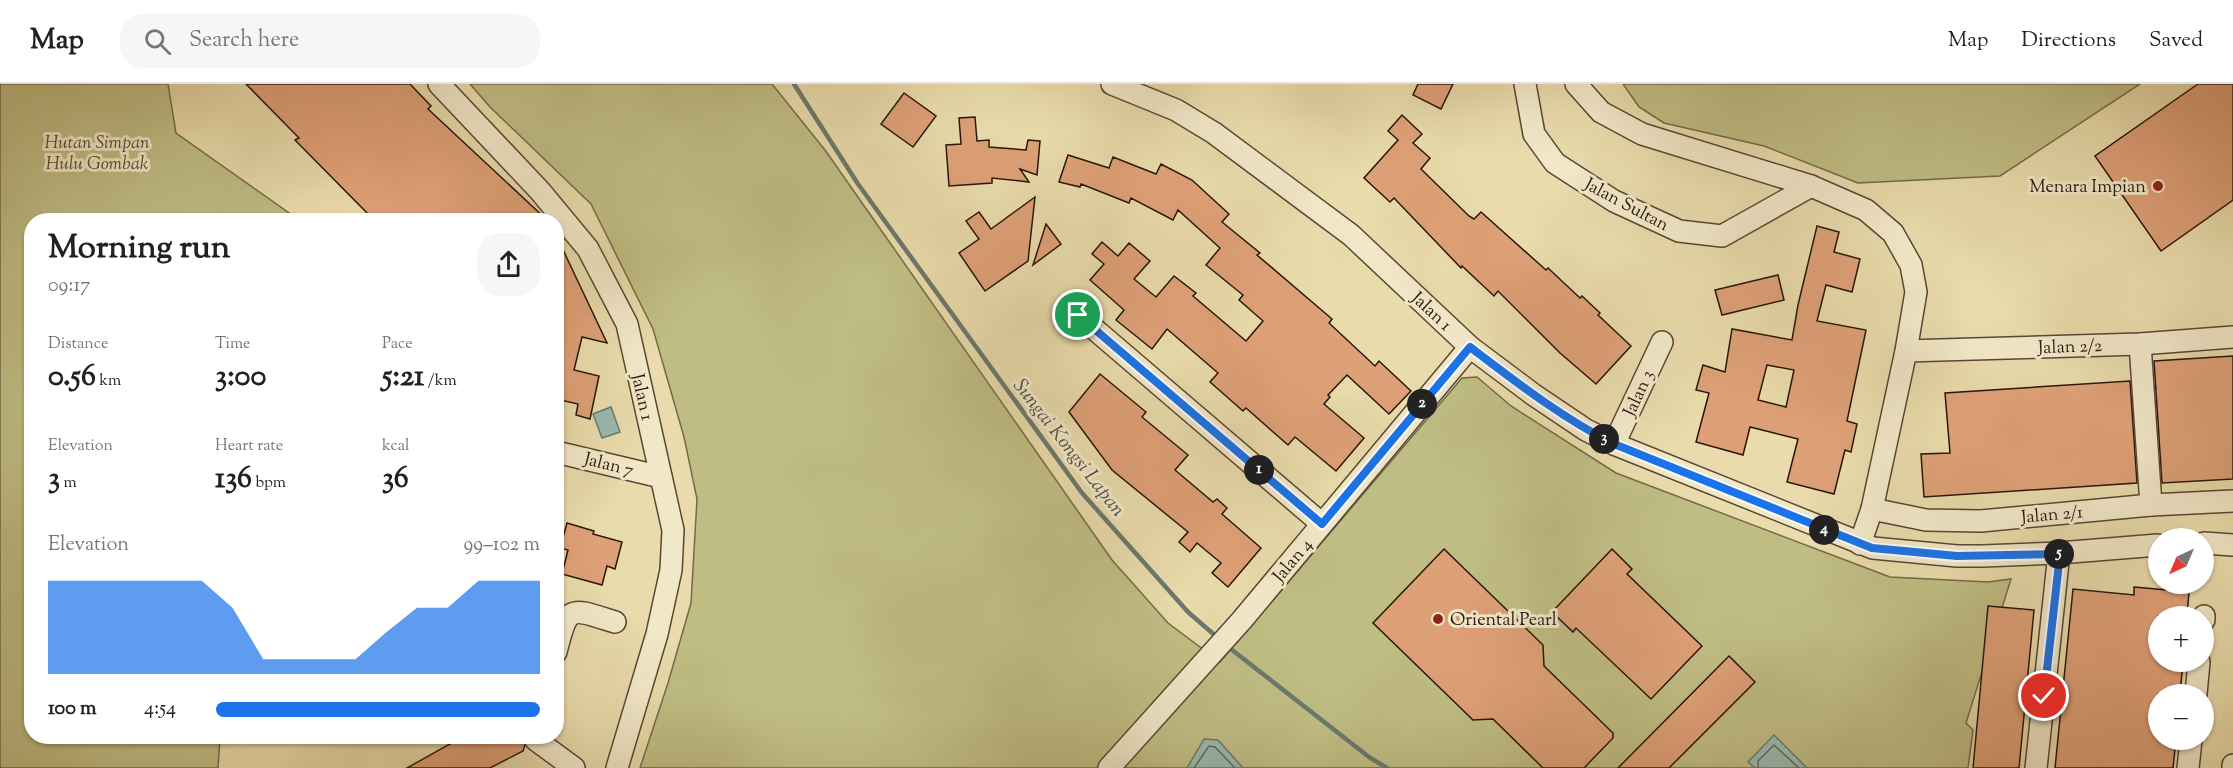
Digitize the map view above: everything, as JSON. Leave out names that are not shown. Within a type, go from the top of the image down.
[{"type":"street","name":"Jalan 1","points":[[439,84],[558,213]]},
{"type":"street","name":"Jalan 1","points":[[1112,84],[1176,110],[1214,133],[1351,235],[1470,347],[1534,395],[1587,430],[1614,444],[1872,548],[1957,556],[2060,554],[2148,546]]},
{"type":"street","name":"Jalan Sultan","points":[[1525,84],[1534,134],[1555,163],[1614,201],[1678,231],[1722,236],[1811,186]]},
{"type":"street","points":[[1576,84],[1601,112],[1642,134],[1811,186],[1866,210],[1893,233],[1911,265],[1916,292],[1906,351],[1872,509],[1860,544]]},
{"type":"street","name":"Jalan 1","points":[[564,220],[588,249],[627,324],[673,530],[671,570],[657,634],[616,768]]},
{"type":"street","points":[[1078,315],[1317,530]]},
{"type":"street","name":"Jalan 2/2","points":[[1906,351],[2140,344],[2233,337]]},
{"type":"street","name":"Jalan 3","points":[[1614,444],[1662,342]]},
{"type":"street","points":[[2140,344],[2151,505]]},
{"type":"street","name":"Jalan 4","points":[[1109,768],[1242,620],[1470,347]]},
{"type":"street","name":"Jalan 7","points":[[564,454],[661,477]]},
{"type":"street","name":"Jalan 2/1","points":[[1872,509],[1926,520],[1981,521],[2151,505],[2233,501]]},
{"type":"street","points":[[2214,544],[2233,545]]},
{"type":"street","points":[[2036,768],[2060,554]]},
{"type":"street","points":[[564,621],[570,614],[578,611],[615,622]]},
{"type":"street","points":[[541,744],[574,768]]},
{"type":"street","points":[[2188,768],[2190,750]]},
{"type":"green space","name":"Hutan Simpan Hulu Gombak","points":[[0,84],[168,84],[176,133],[289,213],[24,213],[24,744],[220,744],[218,768],[0,768]]},
{"type":"green space","points":[[470,84],[772,84],[825,150],[1112,560],[1168,623],[1220,662],[1462,378],[1477,377],[1511,406],[1616,473],[1890,577],[1988,582],[2011,579],[1966,723],[1973,730],[1968,768],[640,768],[691,603],[697,499],[684,437],[653,329],[591,204],[490,107]]},
{"type":"green space","points":[[1623,84],[2140,84],[2000,176],[1858,183],[1764,146],[1664,123],[1639,107]]},
{"type":"water","points":[[611,407],[620,432],[602,438],[593,414]]},
{"type":"water","points":[[1774,735],[1807,768],[1755,768],[1748,762]]},
{"type":"water","points":[[1204,739],[1218,740],[1243,768],[1187,768]]},
{"type":"building","points":[[246,84],[410,84],[431,106],[428,109],[539,213],[367,213],[295,140],[299,138]]},
{"type":"building","points":[[1418,84],[1453,84],[1441,109],[1413,95]]},
{"type":"building","name":"Menara Impian","points":[[2198,84],[2233,84],[2233,200],[2161,251],[2095,156]]},
{"type":"building","points":[[904,93],[936,116],[913,147],[881,124]]},
{"type":"building","points":[[1402,115],[1422,134],[1413,143],[1430,158],[1421,169],[1469,216],[1474,219],[1481,212],[1546,270],[1548,268],[1580,298],[1582,296],[1600,313],[1598,315],[1631,346],[1596,384],[1560,353],[1498,291],[1494,296],[1462,266],[1461,268],[1394,198],[1390,202],[1364,178],[1398,140],[1388,131]]},
{"type":"building","points":[[975,117],[977,141],[989,140],[989,147],[1026,150],[1028,140],[1040,141],[1037,175],[1020,169],[1029,182],[992,178],[992,183],[949,186],[946,145],[961,144],[959,118]]},
{"type":"building","points":[[1068,155],[1109,168],[1113,157],[1156,174],[1161,164],[1192,180],[1229,214],[1222,222],[1260,253],[1257,255],[1332,319],[1329,323],[1375,366],[1379,361],[1411,391],[1389,414],[1347,375],[1328,395],[1330,397],[1324,404],[1364,438],[1336,471],[1295,437],[1288,445],[1246,408],[1243,411],[1210,382],[1218,373],[1167,329],[1152,349],[1116,320],[1124,310],[1090,280],[1104,264],[1092,254],[1102,242],[1118,256],[1129,243],[1150,261],[1134,279],[1156,297],[1174,276],[1196,293],[1193,296],[1246,341],[1263,321],[1239,300],[1243,295],[1206,265],[1220,248],[1178,210],[1173,220],[1131,198],[1129,203],[1081,184],[1080,187],[1059,182]]},
{"type":"building","points":[[1035,197],[1028,261],[985,291],[959,253],[979,239],[966,221],[979,212],[991,229]]},
{"type":"building","points":[[1046,224],[1061,244],[1033,265]]},
{"type":"building","points":[[1817,226],[1839,232],[1834,252],[1860,259],[1852,292],[1826,285],[1817,321],[1866,330],[1847,421],[1857,424],[1851,452],[1845,450],[1834,494],[1787,482],[1798,439],[1750,427],[1743,455],[1696,442],[1709,393],[1696,390],[1703,365],[1725,372],[1732,329],[1792,340]],"holes":[[[1767,365],[1794,370],[1786,407],[1758,400]]]},
{"type":"building","points":[[564,252],[607,343],[582,337],[574,370],[599,376],[590,419],[576,415],[578,404],[564,401]]},
{"type":"building","points":[[1778,275],[1784,300],[1722,315],[1715,290]]},
{"type":"building","points":[[2233,356],[2233,479],[2162,483],[2154,361]]},
{"type":"building","points":[[1100,374],[1146,412],[1142,417],[1188,455],[1175,470],[1213,502],[1217,499],[1227,508],[1222,514],[1261,548],[1228,587],[1212,573],[1221,563],[1197,543],[1190,552],[1179,542],[1188,532],[1112,470],[1069,412]]},
{"type":"building","points":[[2130,381],[2137,483],[1924,497],[1921,454],[1950,453],[1945,393]]},
{"type":"building","points":[[567,523],[594,531],[593,534],[622,542],[615,569],[607,566],[602,585],[564,575],[568,550],[564,549]]},
{"type":"building","points":[[1444,549],[1543,645],[1544,666],[1613,733],[1613,738],[1584,768],[1543,768],[1493,719],[1473,720],[1373,623]]},
{"type":"building","points":[[1612,549],[1632,569],[1627,574],[1702,646],[1651,699],[1576,628],[1573,632],[1552,612]]},
{"type":"building","points":[[2134,587],[2148,588],[2148,594],[2189,594],[2188,606],[2148,606],[2148,672],[2182,672],[2181,684],[2148,684],[2148,750],[2175,750],[2173,768],[2055,768],[2073,589],[2134,595]]},
{"type":"building","points":[[1988,606],[2034,610],[2019,768],[1973,768]]},
{"type":"building","points":[[1729,656],[1755,682],[1669,768],[1618,768]]},
{"type":"building","points":[[450,744],[525,744],[523,751],[490,768],[407,768]]},
{"type":"waterway","name":"Sungai Kongsi Lapan","points":[[794,84],[858,184],[1082,493],[1188,612],[1218,638]]},
{"type":"waterway","name":"Sungai Kongsi Lapan","points":[[1227,646],[1369,757],[1387,768]]},
{"type":"place","name":"Menara Impian","points":[[2158,186]]},
{"type":"place","name":"Oriental Pearl","points":[[1438,619]]},
{"type":"route","points":[[1078,315],[1322,524],[1470,347],[1534,395],[1587,430],[1614,444],[1840,537],[1872,548],[1957,556],[2060,554],[2044,696]]}]
